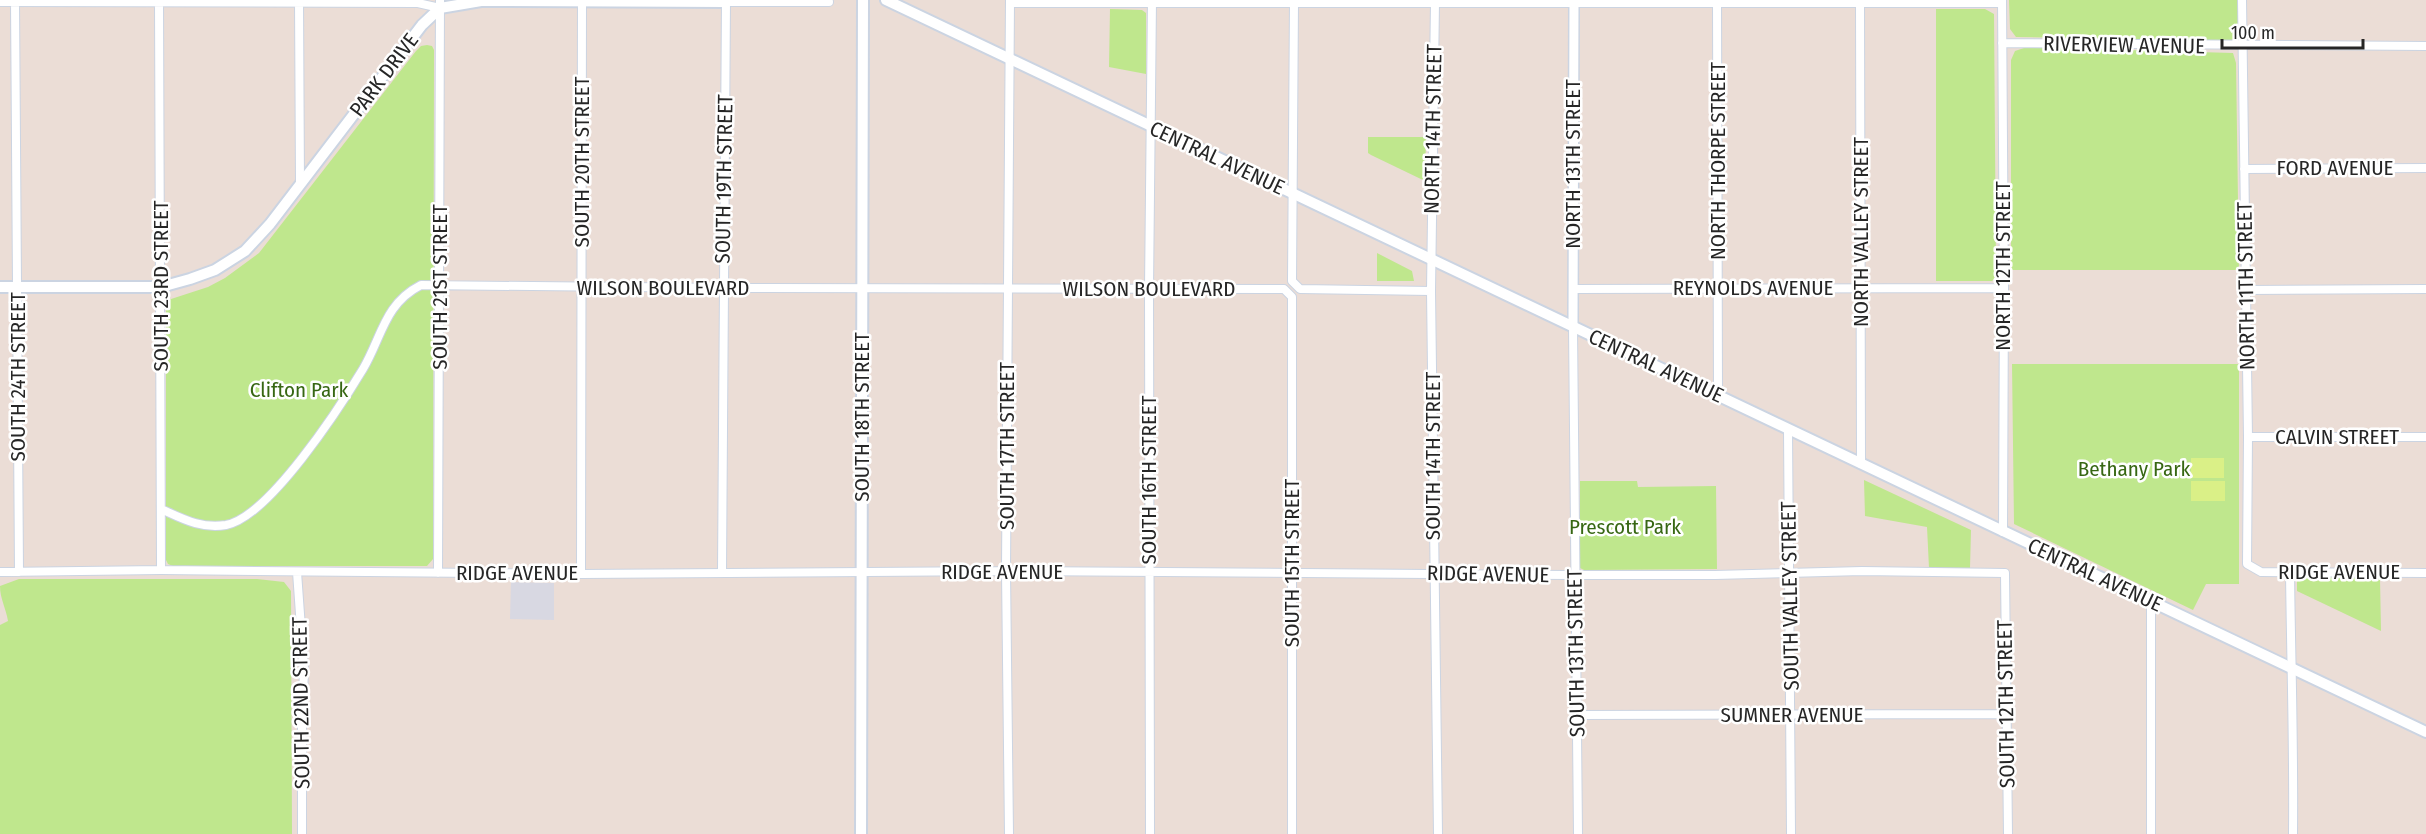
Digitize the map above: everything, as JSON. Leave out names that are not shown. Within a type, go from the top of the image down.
[{"type":"main road","name":"SOUTH 18TH STREET","points":[[861,834],[863,0]]},
{"type":"main road","name":"CENTRAL AVENUE","points":[[886,0],[2426,732]]},
{"type":"main road","points":[[440,4],[481,1],[726,1]]},
{"type":"main road","name":"PARK DRIVE","points":[[0,287],[161,287],[215,270],[245,251],[270,224],[440,4]]},
{"type":"street","name":"NORTH 11TH STREET","points":[[2242,0],[2248,437],[2247,564],[2253,569]]},
{"type":"street","name":"SOUTH 24TH STREET","points":[[15,1],[19,572]]},
{"type":"street","name":"SOUTH 23RD STREET","points":[[159,1],[161,570]]},
{"type":"street","points":[[0,2],[299,1],[440,4]]},
{"type":"street","points":[[299,1],[300,185]]},
{"type":"street","name":"SOUTH 20TH STREET","points":[[582,1],[582,574]]},
{"type":"street","points":[[726,1],[829,2]]},
{"type":"street","name":"SOUTH 19TH STREET","points":[[722,572],[726,1]]},
{"type":"street","name":"SOUTH 17TH STREET","points":[[1009,834],[1006,571],[1010,1]]},
{"type":"street","points":[[1010,1],[2002,2]]},
{"type":"street","name":"NORTH THORPE STREET","points":[[1717,1],[1718,394]]},
{"type":"street","name":"NORTH VALLEY STREET","points":[[1860,1],[1861,464]]},
{"type":"street","name":"SOUTH 16TH STREET","points":[[1149,834],[1149,289],[1152,2]]},
{"type":"street","points":[[1294,2],[1292,282],[1300,289],[1431,291]]},
{"type":"street","name":"NORTH 14TH STREET","points":[[1431,259],[1434,2]]},
{"type":"street","name":"NORTH 13TH STREET","points":[[1573,327],[1574,2]]},
{"type":"street","name":"NORTH 12TH STREET","points":[[2002,2],[2003,532]]},
{"type":"street","name":"SOUTH 21ST STREET","points":[[438,573],[440,4]]},
{"type":"street","name":"RIVERVIEW AVENUE","points":[[2002,43],[2426,46]]},
{"type":"street","name":"FORD AVENUE","points":[[2244,169],[2426,168]]},
{"type":"street","name":"SOUTH 14TH STREET","points":[[1431,259],[1433,574],[1438,834]]},
{"type":"street","name":"WILSON BOULEVARD","points":[[161,509],[194,524],[209,526],[229,524],[249,515],[294,471],[363,369],[390,311],[407,292],[421,285],[1284,289],[1288,293]]},
{"type":"street","name":"REYNOLDS AVENUE","points":[[1573,289],[2004,288]]},
{"type":"street","points":[[2245,290],[2426,289]]},
{"type":"street","name":"SOUTH 15TH STREET","points":[[1288,293],[1292,297],[1292,834]]},
{"type":"street","name":"SOUTH 13TH STREET","points":[[1573,327],[1578,834]]},
{"type":"street","name":"SOUTH VALLEY STREET","points":[[1788,430],[1791,834]]},
{"type":"street","name":"CALVIN STREET","points":[[2248,437],[2426,437]]},
{"type":"street","name":"RIDGE AVENUE","points":[[2253,569],[2261,572],[2426,573]]},
{"type":"street","name":"RIDGE AVENUE","points":[[0,572],[161,570],[582,574],[1006,571],[1149,574],[1575,575],[2005,573]]},
{"type":"street","name":"SOUTH 22ND STREET","points":[[297,572],[304,670],[302,834]]},
{"type":"street","points":[[2290,572],[2293,834]]},
{"type":"street","name":"SOUTH 12TH STREET","points":[[2005,573],[2008,834]]},
{"type":"street","points":[[2151,600],[2151,834]]},
{"type":"street","name":"SUMNER AVENUE","points":[[1577,715],[2007,714]]},
{"type":"shaded area","points":[[511,582],[554,583],[554,620],[510,619]]},
{"type":"green space","points":[[2009,0],[2238,0],[2238,34],[2236,40],[2232,41],[2016,37],[2010,29]]},
{"type":"green space","points":[[1110,9],[1142,10],[1146,13],[1146,74],[1109,67]]},
{"type":"green space","points":[[1936,9],[1985,9],[1994,14],[1996,272],[1992,281],[1936,281]]},
{"type":"green space","name":"Clifton Park","points":[[421,46],[432,46],[434,50],[433,559],[427,566],[173,566],[168,564],[166,560],[166,311],[168,300],[208,287],[225,278],[259,253],[416,51]]},
{"type":"green space","points":[[2027,47],[2233,53],[2236,63],[2239,270],[2011,270],[2011,60],[2015,51]]},
{"type":"green space","points":[[1368,137],[1426,137],[1425,181],[1368,153]]},
{"type":"green space","points":[[1377,253],[1412,271],[1414,281],[1377,281]]},
{"type":"green space","name":"Bethany Park","points":[[2012,364],[2239,364],[2239,584],[2206,584],[2193,610],[2014,524]]},
{"type":"green space","points":[[2191,458],[2224,458],[2224,478],[2191,478]]},
{"type":"green space","points":[[1864,480],[1971,530],[1970,568],[1929,568],[1927,527],[1865,516]]},
{"type":"green space","name":"Prescott Park","points":[[1580,481],[1637,481],[1638,487],[1716,486],[1717,569],[1584,570],[1580,568]]},
{"type":"green space","points":[[2191,481],[2225,481],[2225,501],[2191,501]]},
{"type":"green space","points":[[2299,577],[2380,578],[2381,631],[2297,591]]},
{"type":"green space","points":[[19,579],[257,579],[284,582],[291,591],[292,834],[0,834],[0,625],[8,621],[0,586]]}]
